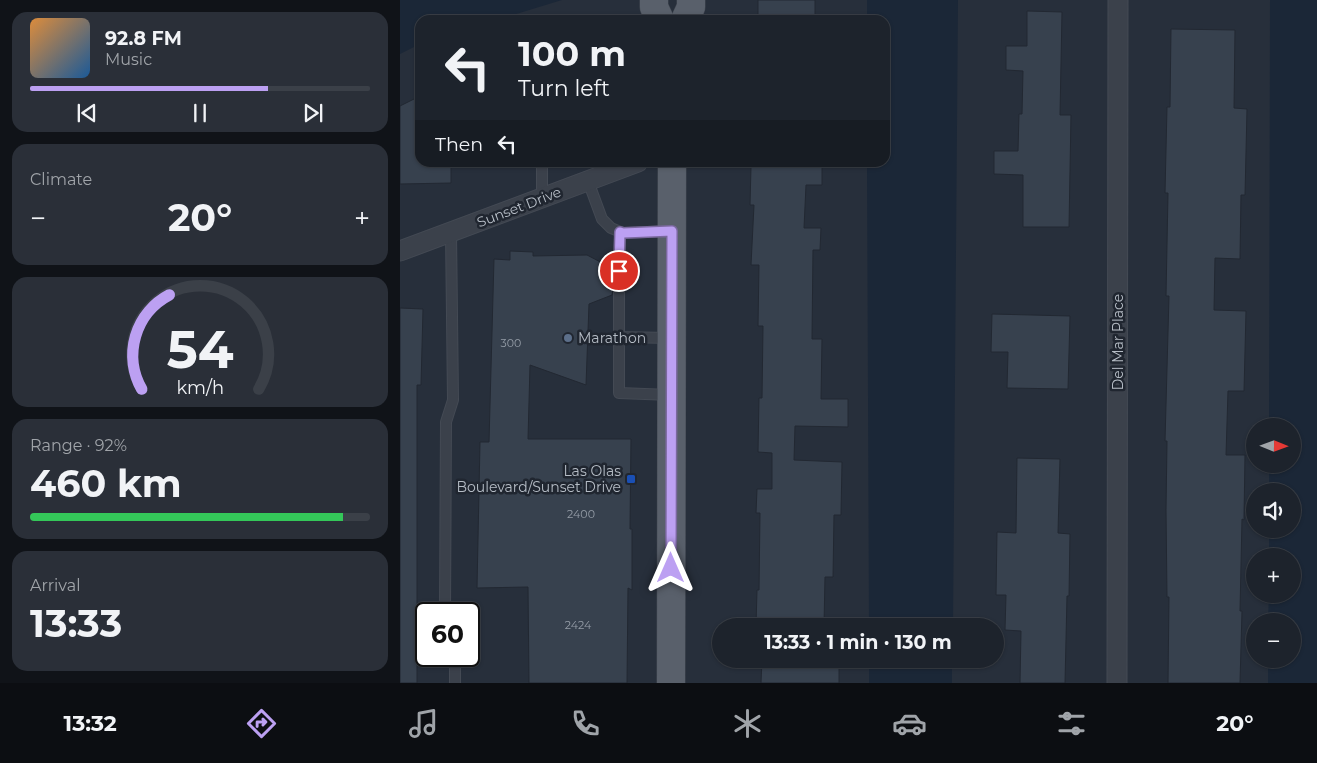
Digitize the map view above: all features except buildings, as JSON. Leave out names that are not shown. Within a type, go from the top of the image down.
[{"type":"main road","points":[[654,0],[654,8],[658,15]]},
{"type":"main road","points":[[687,15],[691,0]]},
{"type":"main road","points":[[671,683],[672,167]]},
{"type":"street","name":"Del Mar Place","points":[[1118,0],[1118,683]]},
{"type":"street","name":"Sunset Drive","points":[[400,251],[542,198],[597,173],[619,167]]},
{"type":"lane","points":[[542,167],[542,198]]},
{"type":"lane","points":[[597,173],[602,219],[611,228],[623,233],[672,231]]},
{"type":"lane","points":[[445,602],[446,422],[452,400],[451,232]]},
{"type":"lane","points":[[619,271],[620,232]]},
{"type":"lane","points":[[619,292],[619,394],[671,395]]},
{"type":"lane","points":[[619,337],[672,338]]},
{"type":"lane","points":[[455,667],[455,683]]},
{"type":"water","points":[[400,0],[562,0],[513,15],[415,15],[415,46],[400,54]]},
{"type":"water","points":[[867,0],[958,0],[953,618],[869,618],[867,167],[890,167],[890,15],[867,15]]},
{"type":"water","points":[[1270,0],[1317,0],[1317,683],[1268,683],[1268,668],[1301,668],[1301,613],[1268,613],[1269,603],[1301,603],[1301,548],[1269,548],[1269,538],[1301,538],[1301,483],[1269,483],[1269,473],[1301,473],[1301,418],[1269,418]]},
{"type":"water","points":[[869,668],[952,668],[952,683],[869,683]]},
{"type":"place","name":"Marathon","points":[[568,338]]},
{"type":"place","name":"Las Olas Boulevard/Sunset Drive","points":[[631,479]]},
{"type":"route","points":[[619,271],[620,232],[672,231],[671,568]]}]
